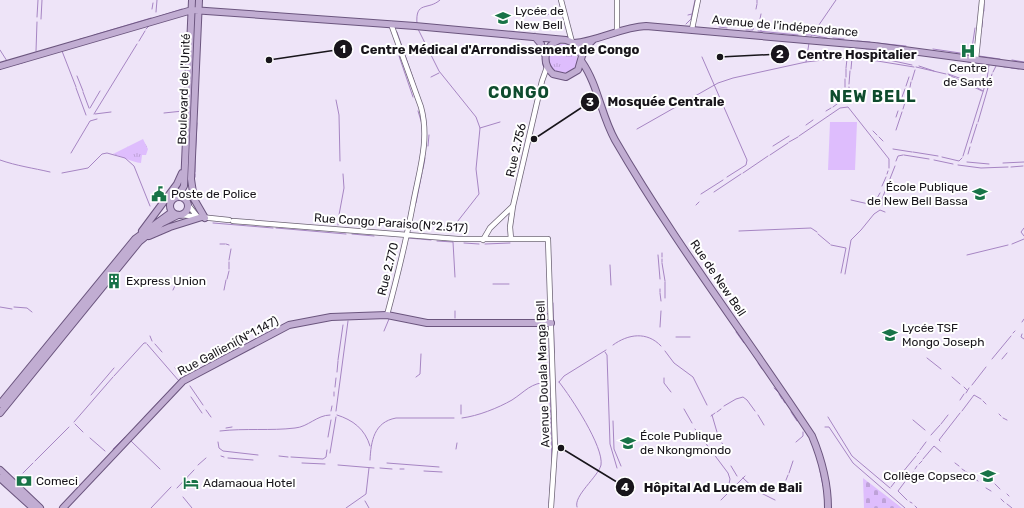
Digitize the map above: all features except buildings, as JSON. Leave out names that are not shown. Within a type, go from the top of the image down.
[{"type":"main road","name":"Boulevard de l'Unité","points":[[191,179],[195,10],[192,0]]},
{"type":"main road","name":"Boulevard de l'Unité","points":[[184,167],[195,10],[199,0]]},
{"type":"main road","points":[[0,66],[195,10],[418,26],[562,40],[573,42],[579,49],[582,59]]},
{"type":"main road","name":"Avenue de l'indépendance","points":[[573,42],[593,40],[617,31],[646,26],[692,28],[874,46],[1024,66]]},
{"type":"main road","points":[[535,37],[541,44],[547,67],[557,76],[566,77],[578,70],[587,46],[593,40]]},
{"type":"main road","points":[[545,55],[550,46],[562,40]]},
{"type":"main road","name":"Rue de New Bell","points":[[582,59],[589,72],[605,119],[614,139],[674,234],[812,436],[821,458],[828,508]]},
{"type":"main road","points":[[172,212],[170,204],[184,186],[184,167]]},
{"type":"main road","points":[[0,413],[139,239],[177,184],[184,167]]},
{"type":"main road","points":[[139,239],[179,215],[187,212],[191,179]]},
{"type":"main road","points":[[139,239],[170,226],[202,217],[192,192],[191,179]]},
{"type":"main road","points":[[174,198],[181,197],[188,204]]},
{"type":"main road","points":[[0,404],[139,239],[172,212]]},
{"type":"main road","points":[[172,212],[179,215]]},
{"type":"main road","name":"Rue Gallieni(N°1.147)","points":[[63,508],[186,379],[277,331],[294,324],[331,317],[387,315],[427,323],[551,323]]},
{"type":"main road","points":[[0,470],[40,508]]},
{"type":"main road","points":[[0,478],[33,508]]},
{"type":"street","points":[[561,0],[568,29],[573,42]]},
{"type":"street","points":[[617,0],[617,31]]},
{"type":"street","points":[[692,28],[698,0]]},
{"type":"street","points":[[976,59],[982,0]]},
{"type":"street","name":"Rue 2.770","points":[[387,315],[407,236],[424,154],[426,128],[419,99],[391,24]]},
{"type":"street","points":[[562,40],[568,29]]},
{"type":"street","name":"Rue 2.756","points":[[511,239],[513,206],[540,89],[547,67]]},
{"type":"street","points":[[188,204],[202,217]]},
{"type":"street","points":[[483,240],[490,228],[513,206]]},
{"type":"street","name":"Rue Congo Paraiso(N°2.517)","points":[[179,215],[407,236],[483,240],[548,239]]},
{"type":"street","name":"Avenue Douala Manga Bell","points":[[548,239],[555,448],[551,508]]},
{"type":"green space","points":[[562,44],[568,45],[576,53],[576,65],[568,73],[562,74],[556,73],[548,65],[547,59],[548,53],[556,45]]},
{"type":"green space","points":[[830,122],[857,122],[855,170],[828,170]]},
{"type":"green space","points":[[143,139],[148,149],[146,155],[142,155],[141,163],[113,154]]},
{"type":"green space","points":[[863,478],[902,508],[864,508]]},
{"type":"waterway","points":[[37,17],[38,0]]},
{"type":"waterway","points":[[41,19],[42,0]]},
{"type":"waterway","points":[[156,12],[157,0]]},
{"type":"waterway","points":[[417,24],[417,17],[420,9],[440,0]]},
{"type":"waterway","points":[[686,24],[691,19],[695,0]]},
{"type":"waterway","points":[[810,38],[836,0]]},
{"type":"waterway","points":[[152,9],[153,3]]},
{"type":"waterway","points":[[756,9],[757,4]]},
{"type":"waterway","points":[[984,4],[984,11]]},
{"type":"waterway","points":[[157,17],[182,9]]},
{"type":"waterway","points":[[247,11],[278,13]]},
{"type":"waterway","points":[[982,27],[983,12]]},
{"type":"waterway","points":[[545,16],[551,13]]},
{"type":"waterway","points":[[688,15],[692,14]]},
{"type":"waterway","points":[[760,19],[761,14]]},
{"type":"waterway","points":[[94,35],[151,18]]},
{"type":"waterway","points":[[760,21],[761,31]]},
{"type":"waterway","points":[[36,51],[37,22]]},
{"type":"waterway","points":[[146,29],[150,25]]},
{"type":"waterway","points":[[746,30],[753,30],[754,25]]},
{"type":"waterway","points":[[719,27],[727,28]]},
{"type":"waterway","points":[[972,48],[975,28]]},
{"type":"waterway","points":[[418,29],[439,71],[476,117],[480,128],[476,169],[479,194],[454,226]]},
{"type":"waterway","points":[[139,41],[145,31]]},
{"type":"waterway","points":[[758,31],[798,35]]},
{"type":"waterway","points":[[397,32],[415,84]]},
{"type":"waterway","points":[[804,35],[811,35]]},
{"type":"waterway","points":[[812,35],[827,38]]},
{"type":"waterway","points":[[80,39],[89,37]]},
{"type":"waterway","points":[[833,38],[844,39]]},
{"type":"waterway","points":[[857,41],[870,42]]},
{"type":"waterway","points":[[806,62],[809,43]]},
{"type":"waterway","points":[[877,43],[906,46]]},
{"type":"waterway","points":[[94,114],[137,44]]},
{"type":"waterway","points":[[164,113],[183,111],[186,44]]},
{"type":"waterway","points":[[866,49],[871,49]]},
{"type":"waterway","points":[[872,49],[878,50]]},
{"type":"waterway","points":[[933,49],[967,54]]},
{"type":"waterway","points":[[968,54],[972,49]]},
{"type":"waterway","points":[[0,50],[7,61]]},
{"type":"waterway","points":[[62,51],[76,87]]},
{"type":"waterway","points":[[968,54],[972,55]]},
{"type":"waterway","points":[[399,56],[413,97]]},
{"type":"waterway","points":[[979,56],[1000,59]]},
{"type":"waterway","points":[[702,57],[747,160],[746,165],[727,177]]},
{"type":"waterway","points":[[853,57],[889,60],[912,65]]},
{"type":"waterway","points":[[851,69],[852,58]]},
{"type":"waterway","points":[[637,129],[718,83],[733,78],[806,62],[832,59],[859,58],[914,67]]},
{"type":"waterway","points":[[846,68],[847,59]]},
{"type":"waterway","points":[[1012,60],[1024,62]]},
{"type":"waterway","points":[[18,64],[25,62]]},
{"type":"waterway","points":[[963,156],[987,79],[989,65]]},
{"type":"waterway","points":[[919,66],[934,71]]},
{"type":"waterway","points":[[993,72],[996,66]]},
{"type":"waterway","points":[[916,67],[946,74]]},
{"type":"waterway","points":[[1011,68],[1019,69]]},
{"type":"waterway","points":[[846,69],[846,77]]},
{"type":"waterway","points":[[912,80],[915,70]]},
{"type":"waterway","points":[[849,84],[850,71]]},
{"type":"waterway","points":[[431,77],[439,73]]},
{"type":"waterway","points":[[948,74],[962,79],[983,91]]},
{"type":"waterway","points":[[978,122],[992,74]]},
{"type":"waterway","points":[[949,75],[982,91]]},
{"type":"waterway","points":[[77,76],[83,91]]},
{"type":"waterway","points":[[906,86],[909,77]]},
{"type":"waterway","points":[[845,79],[845,87]]},
{"type":"waterway","points":[[910,87],[911,82]]},
{"type":"waterway","points":[[849,87],[850,98]]},
{"type":"waterway","points":[[76,88],[86,115]]},
{"type":"waterway","points":[[902,97],[905,89]]},
{"type":"waterway","points":[[90,108],[100,91]]},
{"type":"waterway","points":[[83,92],[89,108]]},
{"type":"waterway","points":[[833,107],[845,98],[845,93]]},
{"type":"waterway","points":[[903,109],[906,99]]},
{"type":"waterway","points":[[336,100],[339,115],[340,161]]},
{"type":"waterway","points":[[799,136],[840,108],[848,107],[889,159],[889,168]]},
{"type":"waterway","points":[[826,111],[831,108]]},
{"type":"waterway","points":[[418,111],[422,124]]},
{"type":"waterway","points":[[896,117],[898,111]]},
{"type":"waterway","points":[[95,114],[111,112]]},
{"type":"waterway","points":[[896,130],[902,112]]},
{"type":"waterway","points":[[71,153],[90,121],[97,119]]},
{"type":"waterway","points":[[806,125],[813,120]]},
{"type":"waterway","points":[[480,128],[500,122]]},
{"type":"waterway","points":[[195,160],[197,123]]},
{"type":"waterway","points":[[971,143],[977,124]]},
{"type":"waterway","points":[[873,131],[877,135]]},
{"type":"waterway","points":[[428,146],[429,135]]},
{"type":"waterway","points":[[773,146],[789,136]]},
{"type":"waterway","points":[[789,142],[798,137]]},
{"type":"waterway","points":[[879,137],[883,141]]},
{"type":"waterway","points":[[770,155],[788,143]]},
{"type":"waterway","points":[[968,154],[970,147]]},
{"type":"waterway","points":[[893,149],[912,152]]},
{"type":"waterway","points":[[913,152],[938,156]]},
{"type":"waterway","points":[[62,173],[88,168],[102,154],[107,153],[125,158],[134,166],[150,206]]},
{"type":"waterway","points":[[896,161],[898,156],[903,155]]},
{"type":"waterway","points":[[904,155],[929,159]]},
{"type":"waterway","points":[[743,173],[768,156]]},
{"type":"waterway","points":[[942,157],[959,161],[962,158]]},
{"type":"waterway","points":[[423,169],[425,158]]},
{"type":"waterway","points":[[0,160],[50,172]]},
{"type":"waterway","points":[[934,160],[953,164]]},
{"type":"waterway","points":[[195,161],[195,172]]},
{"type":"waterway","points":[[967,162],[989,164]]},
{"type":"waterway","points":[[1003,163],[1024,162]]},
{"type":"waterway","points":[[958,165],[981,168],[1008,167]]},
{"type":"waterway","points":[[882,205],[882,199],[895,166]]},
{"type":"waterway","points":[[1011,167],[1023,166]]},
{"type":"waterway","points":[[416,203],[422,173]]},
{"type":"waterway","points":[[339,215],[344,188],[343,174]]},
{"type":"waterway","points":[[714,192],[741,174]]},
{"type":"waterway","points":[[882,186],[886,177]]},
{"type":"waterway","points":[[701,194],[723,180]]},
{"type":"waterway","points":[[851,200],[873,205],[880,193]]},
{"type":"waterway","points":[[696,205],[699,202]]},
{"type":"waterway","points":[[845,274],[851,240],[874,214],[880,210],[885,212]]},
{"type":"waterway","points":[[338,225],[339,216]]},
{"type":"waterway","points":[[213,223],[273,228]]},
{"type":"waterway","points":[[276,228],[346,234]]},
{"type":"waterway","points":[[739,231],[811,228],[817,232]]},
{"type":"waterway","points":[[1024,228],[1021,232],[1024,236]]},
{"type":"waterway","points":[[352,234],[374,236]]},
{"type":"waterway","points":[[818,234],[830,244]]},
{"type":"waterway","points":[[408,238],[431,240]]},
{"type":"waterway","points":[[1012,244],[1024,239]]},
{"type":"waterway","points":[[437,241],[453,242],[455,277]]},
{"type":"waterway","points":[[464,243],[479,244]]},
{"type":"waterway","points":[[485,244],[510,243]]},
{"type":"waterway","points":[[220,244],[225,244]]},
{"type":"waterway","points":[[831,245],[846,248],[841,273]]},
{"type":"waterway","points":[[967,255],[1008,245]]},
{"type":"waterway","points":[[229,260],[231,249]]},
{"type":"waterway","points":[[658,255],[660,279]]},
{"type":"waterway","points":[[229,262],[229,269]]},
{"type":"waterway","points":[[662,263],[665,281]]},
{"type":"waterway","points":[[610,265],[611,285]]},
{"type":"waterway","points":[[227,279],[229,271]]},
{"type":"waterway","points":[[173,290],[179,277]]},
{"type":"waterway","points":[[224,290],[226,280]]},
{"type":"waterway","points":[[665,282],[665,298]]},
{"type":"waterway","points":[[493,284],[509,284]]},
{"type":"waterway","points":[[660,293],[661,301]]},
{"type":"waterway","points":[[553,303],[554,353]]},
{"type":"waterway","points":[[0,307],[12,309]]},
{"type":"waterway","points":[[14,307],[27,308],[32,312]]},
{"type":"waterway","points":[[455,311],[455,318]]},
{"type":"waterway","points":[[660,327],[661,311]]},
{"type":"waterway","points":[[536,319],[544,318],[548,313]]},
{"type":"waterway","points":[[384,331],[389,319]]},
{"type":"waterway","points":[[336,411],[348,321]]},
{"type":"waterway","points":[[338,360],[343,325]]},
{"type":"waterway","points":[[736,332],[744,343]]},
{"type":"waterway","points":[[1022,334],[1021,337],[1024,339]]},
{"type":"waterway","points":[[150,336],[152,341]]},
{"type":"waterway","points":[[613,345],[625,338],[644,336],[656,341],[661,346]]},
{"type":"waterway","points":[[992,359],[1011,336]]},
{"type":"waterway","points":[[248,343],[260,337]]},
{"type":"waterway","points":[[676,337],[690,337]]},
{"type":"waterway","points":[[114,376],[144,343],[146,343]]},
{"type":"waterway","points":[[144,417],[179,381],[147,344]]},
{"type":"waterway","points":[[155,344],[162,352]]},
{"type":"waterway","points":[[549,346],[550,378]]},
{"type":"waterway","points":[[559,382],[564,376],[606,350]]},
{"type":"waterway","points":[[665,351],[674,363],[693,377],[707,405]]},
{"type":"waterway","points":[[605,352],[607,355],[610,444],[617,468]]},
{"type":"waterway","points":[[1002,359],[1007,353]]},
{"type":"waterway","points":[[416,377],[420,374],[421,354]]},
{"type":"waterway","points":[[927,358],[941,369]]},
{"type":"waterway","points":[[337,372],[338,361]]},
{"type":"waterway","points":[[758,363],[762,369]]},
{"type":"waterway","points":[[972,385],[986,367]]},
{"type":"waterway","points":[[91,395],[114,368]]},
{"type":"waterway","points":[[175,368],[183,377]]},
{"type":"waterway","points":[[74,422],[113,377]]},
{"type":"waterway","points":[[952,377],[960,384]]},
{"type":"waterway","points":[[335,387],[336,378]]},
{"type":"waterway","points":[[664,378],[664,383],[671,392]]},
{"type":"waterway","points":[[462,418],[481,414],[494,409],[512,400],[528,388],[537,384],[548,382]]},
{"type":"waterway","points":[[559,382],[586,422],[601,457],[601,465],[599,470],[579,497],[577,507]]},
{"type":"waterway","points":[[190,386],[203,405]]},
{"type":"waterway","points":[[964,387],[967,390]]},
{"type":"waterway","points":[[774,388],[778,392]]},
{"type":"waterway","points":[[966,393],[969,388]]},
{"type":"waterway","points":[[779,394],[782,399]]},
{"type":"waterway","points":[[960,400],[964,394]]},
{"type":"waterway","points":[[962,411],[974,395],[981,399]]},
{"type":"waterway","points":[[191,397],[202,413]]},
{"type":"waterway","points":[[724,406],[743,397],[755,411]]},
{"type":"waterway","points":[[549,503],[552,463],[550,398]]},
{"type":"waterway","points":[[983,401],[986,404]]},
{"type":"waterway","points":[[461,405],[461,414]]},
{"type":"waterway","points":[[331,411],[332,406]]},
{"type":"waterway","points":[[684,409],[692,423]]},
{"type":"waterway","points":[[717,412],[721,409]]},
{"type":"waterway","points":[[206,410],[211,417]]},
{"type":"waterway","points":[[791,412],[797,421]]},
{"type":"waterway","points":[[711,416],[715,413]]},
{"type":"waterway","points":[[940,441],[939,440],[960,413]]},
{"type":"waterway","points":[[220,431],[295,428],[304,426],[321,417],[330,415]]},
{"type":"waterway","points":[[337,415],[358,426],[362,430],[370,446]]},
{"type":"waterway","points":[[712,415],[719,439]]},
{"type":"waterway","points":[[758,415],[764,425]]},
{"type":"waterway","points":[[941,424],[948,415]]},
{"type":"waterway","points":[[330,453],[336,417]]},
{"type":"waterway","points":[[828,417],[852,456],[890,488]]},
{"type":"waterway","points":[[370,460],[371,446],[375,433],[378,428],[389,420],[396,418],[454,418]]},
{"type":"waterway","points":[[1003,418],[1007,420]]},
{"type":"waterway","points":[[328,437],[331,420]]},
{"type":"waterway","points":[[913,420],[925,430]]},
{"type":"waterway","points":[[613,421],[614,449],[621,466]]},
{"type":"waterway","points":[[75,424],[83,432]]},
{"type":"waterway","points":[[931,435],[940,425]]},
{"type":"waterway","points":[[35,461],[69,427]]},
{"type":"waterway","points":[[226,428],[232,427]]},
{"type":"waterway","points":[[825,427],[829,427],[853,463],[905,508]]},
{"type":"waterway","points":[[695,429],[728,473],[730,479],[729,484]]},
{"type":"waterway","points":[[796,442],[803,436],[803,432]]},
{"type":"waterway","points":[[113,449],[125,437]]},
{"type":"waterway","points":[[90,438],[105,451]]},
{"type":"waterway","points":[[131,441],[160,469]]},
{"type":"waterway","points":[[218,442],[219,448],[223,451],[258,455]]},
{"type":"waterway","points":[[920,450],[926,442]]},
{"type":"waterway","points":[[456,449],[457,443]]},
{"type":"waterway","points":[[722,443],[728,455]]},
{"type":"waterway","points":[[923,459],[934,446],[941,452]]},
{"type":"waterway","points":[[291,457],[323,459],[326,457],[327,450]]},
{"type":"waterway","points":[[279,456],[288,457]]},
{"type":"waterway","points":[[902,473],[916,456]]},
{"type":"waterway","points":[[198,465],[206,458]]},
{"type":"waterway","points":[[228,458],[253,460]]},
{"type":"waterway","points":[[789,473],[793,461]]},
{"type":"waterway","points":[[919,464],[922,461]]},
{"type":"waterway","points":[[23,473],[33,463]]},
{"type":"waterway","points":[[302,463],[325,464]]},
{"type":"waterway","points":[[387,463],[439,467]]},
{"type":"waterway","points":[[955,463],[959,466]]},
{"type":"waterway","points":[[338,465],[374,468]]},
{"type":"waterway","points":[[731,466],[737,476]]},
{"type":"waterway","points":[[346,508],[366,494],[369,468]]},
{"type":"waterway","points":[[380,468],[392,469]]},
{"type":"waterway","points":[[177,488],[194,470]]},
{"type":"waterway","points":[[424,471],[442,472]]},
{"type":"waterway","points":[[820,471],[823,486]]},
{"type":"waterway","points":[[909,477],[913,472]]},
{"type":"waterway","points":[[967,472],[970,475]]},
{"type":"waterway","points":[[891,487],[901,474]]},
{"type":"waterway","points":[[786,480],[788,475]]},
{"type":"waterway","points":[[721,500],[745,476]]},
{"type":"waterway","points":[[743,478],[757,491],[775,500]]},
{"type":"waterway","points":[[974,478],[978,481]]},
{"type":"waterway","points":[[907,479],[898,491],[907,500]]},
{"type":"waterway","points":[[995,484],[1000,489]]},
{"type":"waterway","points":[[151,508],[171,487]]},
{"type":"waterway","points":[[986,488],[991,491]]},
{"type":"waterway","points":[[183,497],[192,508]]},
{"type":"waterway","points":[[1001,499],[1004,502]]},
{"type":"waterway","points":[[365,501],[369,508]]},
{"type":"waterway","points":[[1007,504],[1012,508]]},
{"type":"place","name":"Lycée de New Bell","points":[[503,18]]},
{"type":"place","name":"Centre de Santé","points":[[968,51]]},
{"type":"place","name":"Centre Hospitalier","points":[[720,57]]},
{"type":"place","name":"Centre Médical d'Arrondissement de Congo","points":[[269,60]]},
{"type":"place","name":"Mosquée Centrale","points":[[534,139]]},
{"type":"place","name":"Poste de Police","points":[[159,194]]},
{"type":"place","name":"École Publique de New Bell Bassa","points":[[980,194]]},
{"type":"place","name":"Express Union","points":[[114,281]]},
{"type":"place","name":"Lycée TSF Mongo Joseph","points":[[890,335]]},
{"type":"place","name":"École Publique de Nkongmondo","points":[[628,443]]},
{"type":"place","name":"Hôpital Ad Lucem de Bali","points":[[561,448]]},
{"type":"place","name":"Collège Copseco","points":[[988,476]]},
{"type":"place","name":"Comeci","points":[[24,481]]},
{"type":"place","name":"Adamaoua Hotel","points":[[191,483]]},
{"type":"district","name":"CONGO","points":[[519,92]]},
{"type":"district","name":"NEW BELL","points":[[873,96]]}]
